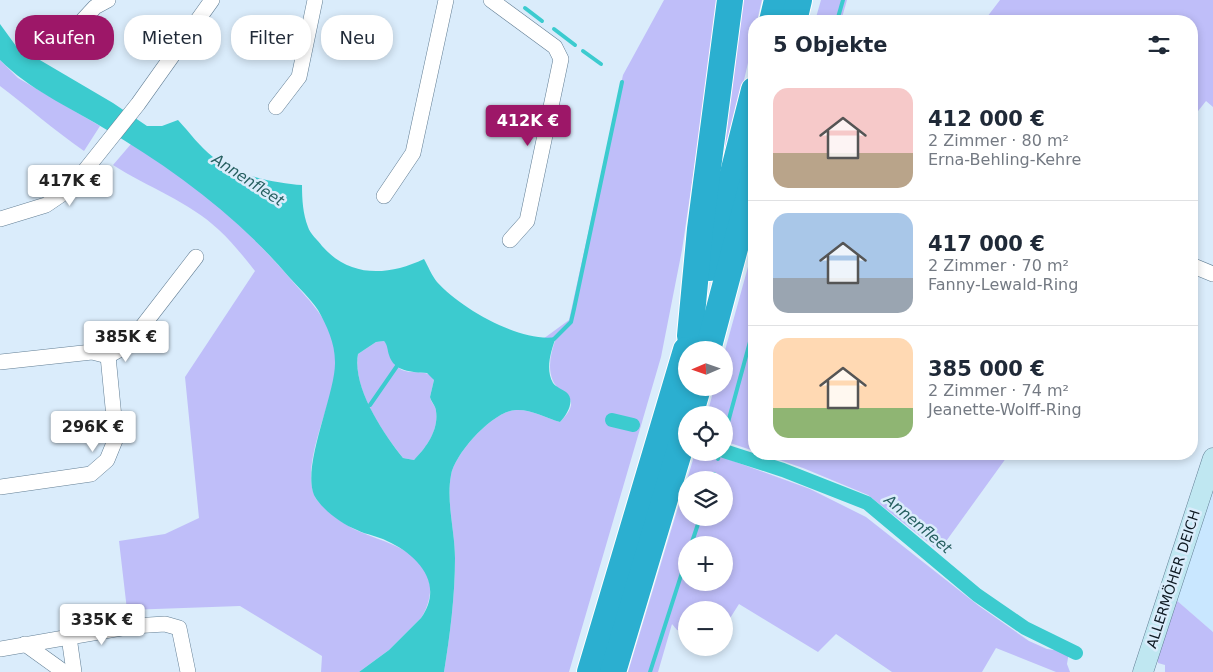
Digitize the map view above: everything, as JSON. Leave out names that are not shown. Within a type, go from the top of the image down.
[{"type":"highway","points":[[693,341],[700,229],[730,0]]},
{"type":"highway","points":[[774,15],[778,0]]},
{"type":"highway","points":[[795,15],[799,0]]},
{"type":"highway","points":[[694,341],[748,115]]},
{"type":"highway","points":[[695,341],[748,194]]},
{"type":"highway","points":[[590,672],[678,429]]},
{"type":"highway","points":[[613,672],[667,456]]},
{"type":"street","points":[[88,15],[95,7],[108,0]]},
{"type":"street","points":[[276,107],[299,77],[315,0]]},
{"type":"street","points":[[384,196],[413,153],[446,0]]},
{"type":"street","points":[[491,0],[555,47],[561,59],[527,221],[510,240]]},
{"type":"street","points":[[0,219],[34,210],[58,198],[71,188],[138,104],[207,2]]},
{"type":"street","points":[[0,362],[92,352],[108,356],[128,344],[196,257]]},
{"type":"street","points":[[1198,268],[1213,274]]},
{"type":"street","points":[[0,487],[91,474],[108,460],[116,438],[108,356]]},
{"type":"street","name":"ALLERMÖHER DEICH","points":[[1144,672],[1213,458]]},
{"type":"street","points":[[0,649],[133,626],[165,624],[179,628],[188,672]]},
{"type":"street","points":[[69,637],[74,672]]},
{"type":"street","points":[[25,644],[64,672]]},
{"type":"shaded area","points":[[664,0],[719,0],[682,250],[661,357],[569,672],[444,672],[452,615],[455,572],[455,548],[450,506],[451,475],[454,466],[467,445],[486,425],[497,417],[507,412],[521,410],[560,422],[571,407],[571,401],[556,386],[551,376],[550,360],[556,338],[543,339],[569,320],[623,75]]},
{"type":"shaded area","points":[[739,0],[762,0],[758,15],[748,15],[748,63],[714,210]]},
{"type":"shaded area","points":[[821,0],[847,0],[843,15],[817,15]]},
{"type":"shaded area","points":[[1000,0],[1213,0],[1213,107],[1206,101],[1198,111],[1198,15],[989,15]]},
{"type":"shaded area","points":[[0,60],[18,78],[100,126],[84,151],[0,86]]},
{"type":"shaded area","points":[[131,144],[198,189],[258,243],[312,303],[331,334],[335,351],[335,371],[331,393],[313,455],[311,471],[315,497],[332,514],[347,525],[390,543],[412,555],[426,573],[430,586],[428,602],[421,618],[389,650],[359,672],[321,672],[322,656],[240,606],[127,610],[119,541],[165,534],[199,518],[185,377],[255,271],[229,240],[208,220],[182,203],[113,165]]},
{"type":"shaded area","points":[[748,267],[748,449],[733,444],[733,406],[709,406],[712,396],[733,396],[733,341],[728,341]]},
{"type":"shaded area","points":[[384,341],[394,364],[402,370],[428,374],[434,380],[430,397],[436,409],[436,425],[431,438],[414,460],[403,458],[378,423],[364,395],[360,381],[357,367],[358,354],[376,342]]},
{"type":"shaded area","points":[[780,460],[1005,460],[939,551],[868,495]]},
{"type":"shaded area","points":[[693,461],[733,461],[810,489],[866,517],[979,606],[1029,641],[1047,649],[1069,652],[1067,664],[1070,672],[1056,672],[996,648],[982,672],[892,672],[836,634],[818,652],[739,604],[733,614],[733,601],[678,601],[678,630],[672,624],[658,672],[628,672],[678,507],[678,526],[733,526],[733,471],[690,471]]},
{"type":"shaded area","points":[[1213,478],[1213,632],[1175,599]]},
{"type":"shaded area","points":[[1175,599],[1213,632],[1213,672],[1165,672],[1165,665],[1158,663],[1157,655]]},
{"type":"water","points":[[0,24],[15,45],[15,60],[40,60],[113,103],[147,126],[162,126],[178,120],[208,153],[232,169],[268,180],[302,185],[304,212],[309,230],[322,246],[345,264],[357,269],[383,271],[397,269],[424,259],[437,282],[447,292],[492,322],[526,335],[556,337],[551,354],[549,372],[553,383],[569,395],[568,412],[563,419],[560,422],[521,410],[507,412],[486,425],[476,435],[467,445],[454,466],[450,485],[450,506],[455,548],[454,587],[444,672],[359,672],[389,650],[421,618],[428,606],[429,582],[425,572],[409,554],[384,539],[351,528],[340,521],[321,505],[312,488],[314,454],[330,394],[335,362],[334,348],[330,335],[315,306],[269,254],[202,194],[153,159],[23,80],[0,60]],"holes":[[[384,341],[391,361],[399,368],[427,373],[434,380],[430,397],[436,409],[436,425],[431,438],[414,460],[403,458],[378,423],[364,395],[360,381],[357,367],[358,354],[376,342]]]},
{"type":"waterway","points":[[839,15],[843,0]]},
{"type":"waterway","points":[[525,8],[542,21]]},
{"type":"waterway","points":[[554,29],[575,45]]},
{"type":"waterway","points":[[583,51],[601,64]]},
{"type":"waterway","points":[[554,339],[571,322],[622,82]]},
{"type":"waterway","points":[[732,406],[748,349]]},
{"type":"waterway","points":[[370,405],[397,366]]},
{"type":"waterway","points":[[612,420],[633,425]]},
{"type":"waterway","name":"Annenfleet","points":[[733,454],[748,459]]},
{"type":"waterway","name":"Annenfleet","points":[[752,460],[783,470],[867,503],[977,595],[1025,628],[1076,653]]},
{"type":"waterway","points":[[694,536],[697,526]]},
{"type":"waterway","points":[[650,672],[678,585]]}]
